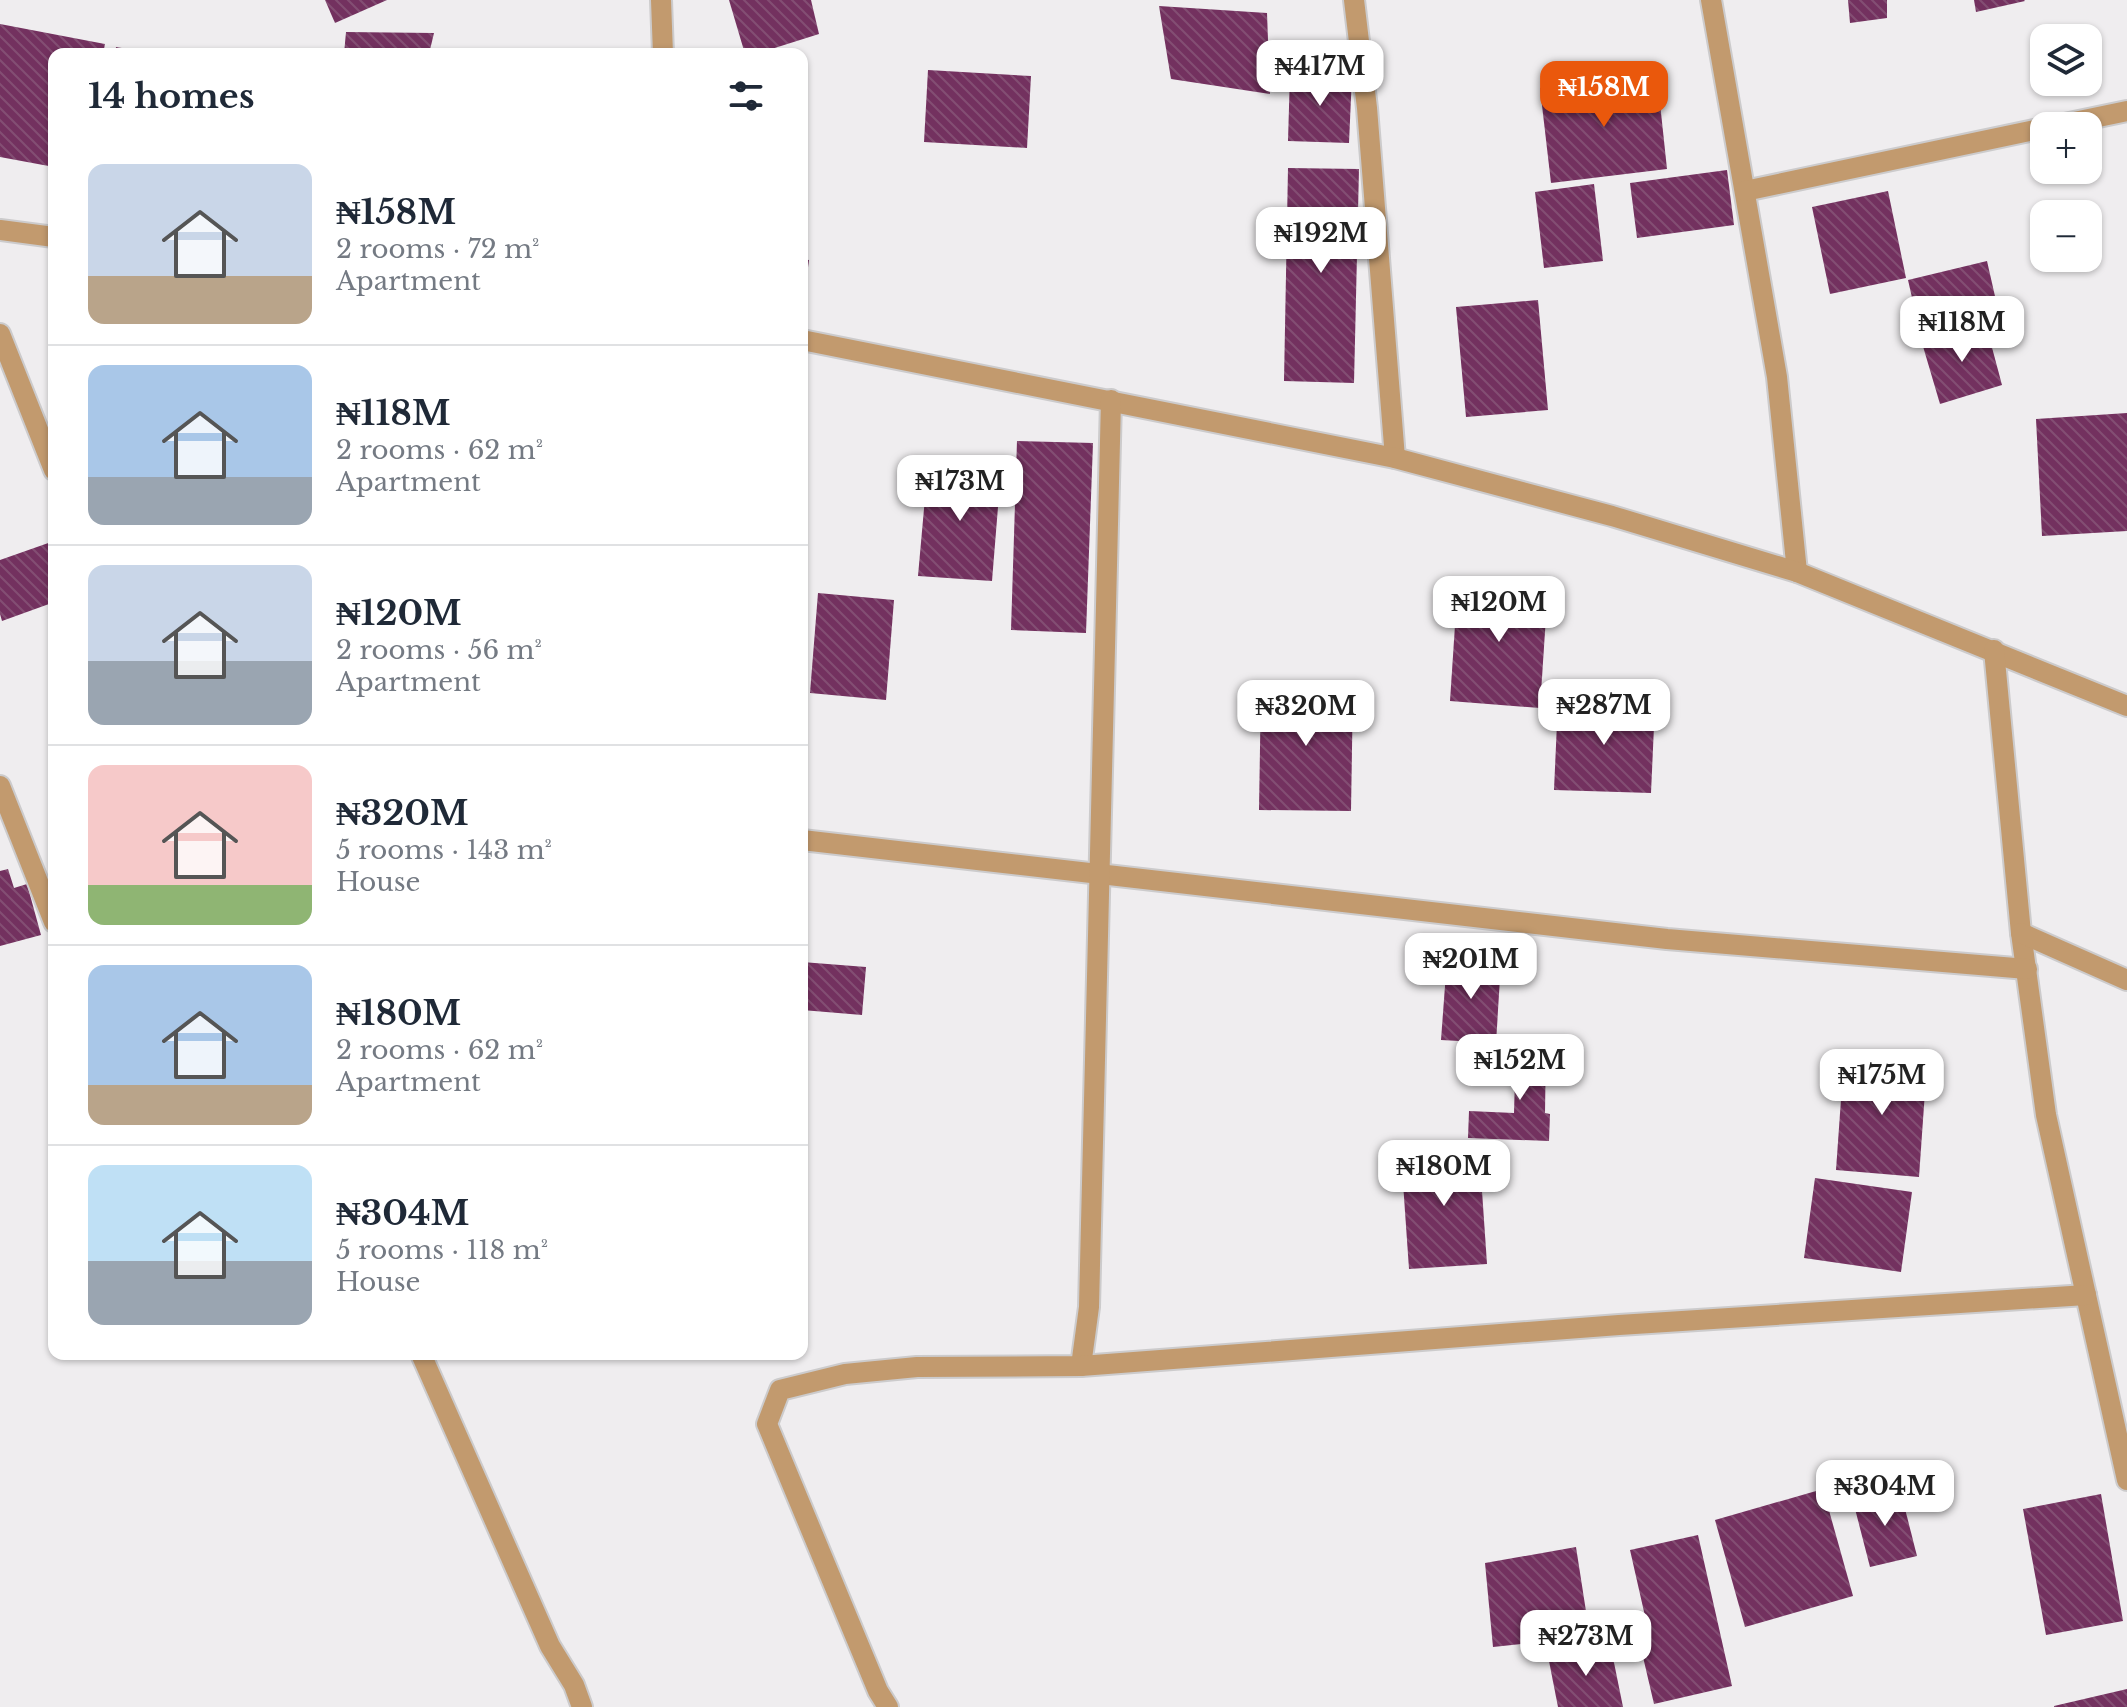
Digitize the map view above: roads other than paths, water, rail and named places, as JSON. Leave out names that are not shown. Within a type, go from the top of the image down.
[{"type":"street","points":[[661,0],[663,48]]},
{"type":"street","points":[[1354,0],[1367,108],[1395,458]]},
{"type":"street","points":[[1711,0],[1777,377],[1797,572]]},
{"type":"street","points":[[2102,116],[2127,111]]},
{"type":"street","points":[[1745,191],[2030,131]]},
{"type":"street","points":[[0,230],[48,236]]},
{"type":"street","points":[[0,334],[48,455]]},
{"type":"street","points":[[808,341],[1395,458],[1612,516],[1797,572],[2127,706]]},
{"type":"street","points":[[1081,1366],[1089,1307],[1111,400]]},
{"type":"street","points":[[1994,650],[2021,933],[2046,1115],[2127,1480]]},
{"type":"street","points":[[0,786],[48,907]]},
{"type":"street","points":[[808,841],[1667,939],[2027,969]]},
{"type":"street","points":[[2021,933],[2127,980]]},
{"type":"street","points":[[888,1707],[878,1691],[767,1424],[780,1390],[845,1374],[917,1367],[1081,1366],[1619,1325],[2086,1295]]},
{"type":"street","points":[[424,1360],[550,1646],[574,1685],[582,1707]]}]
